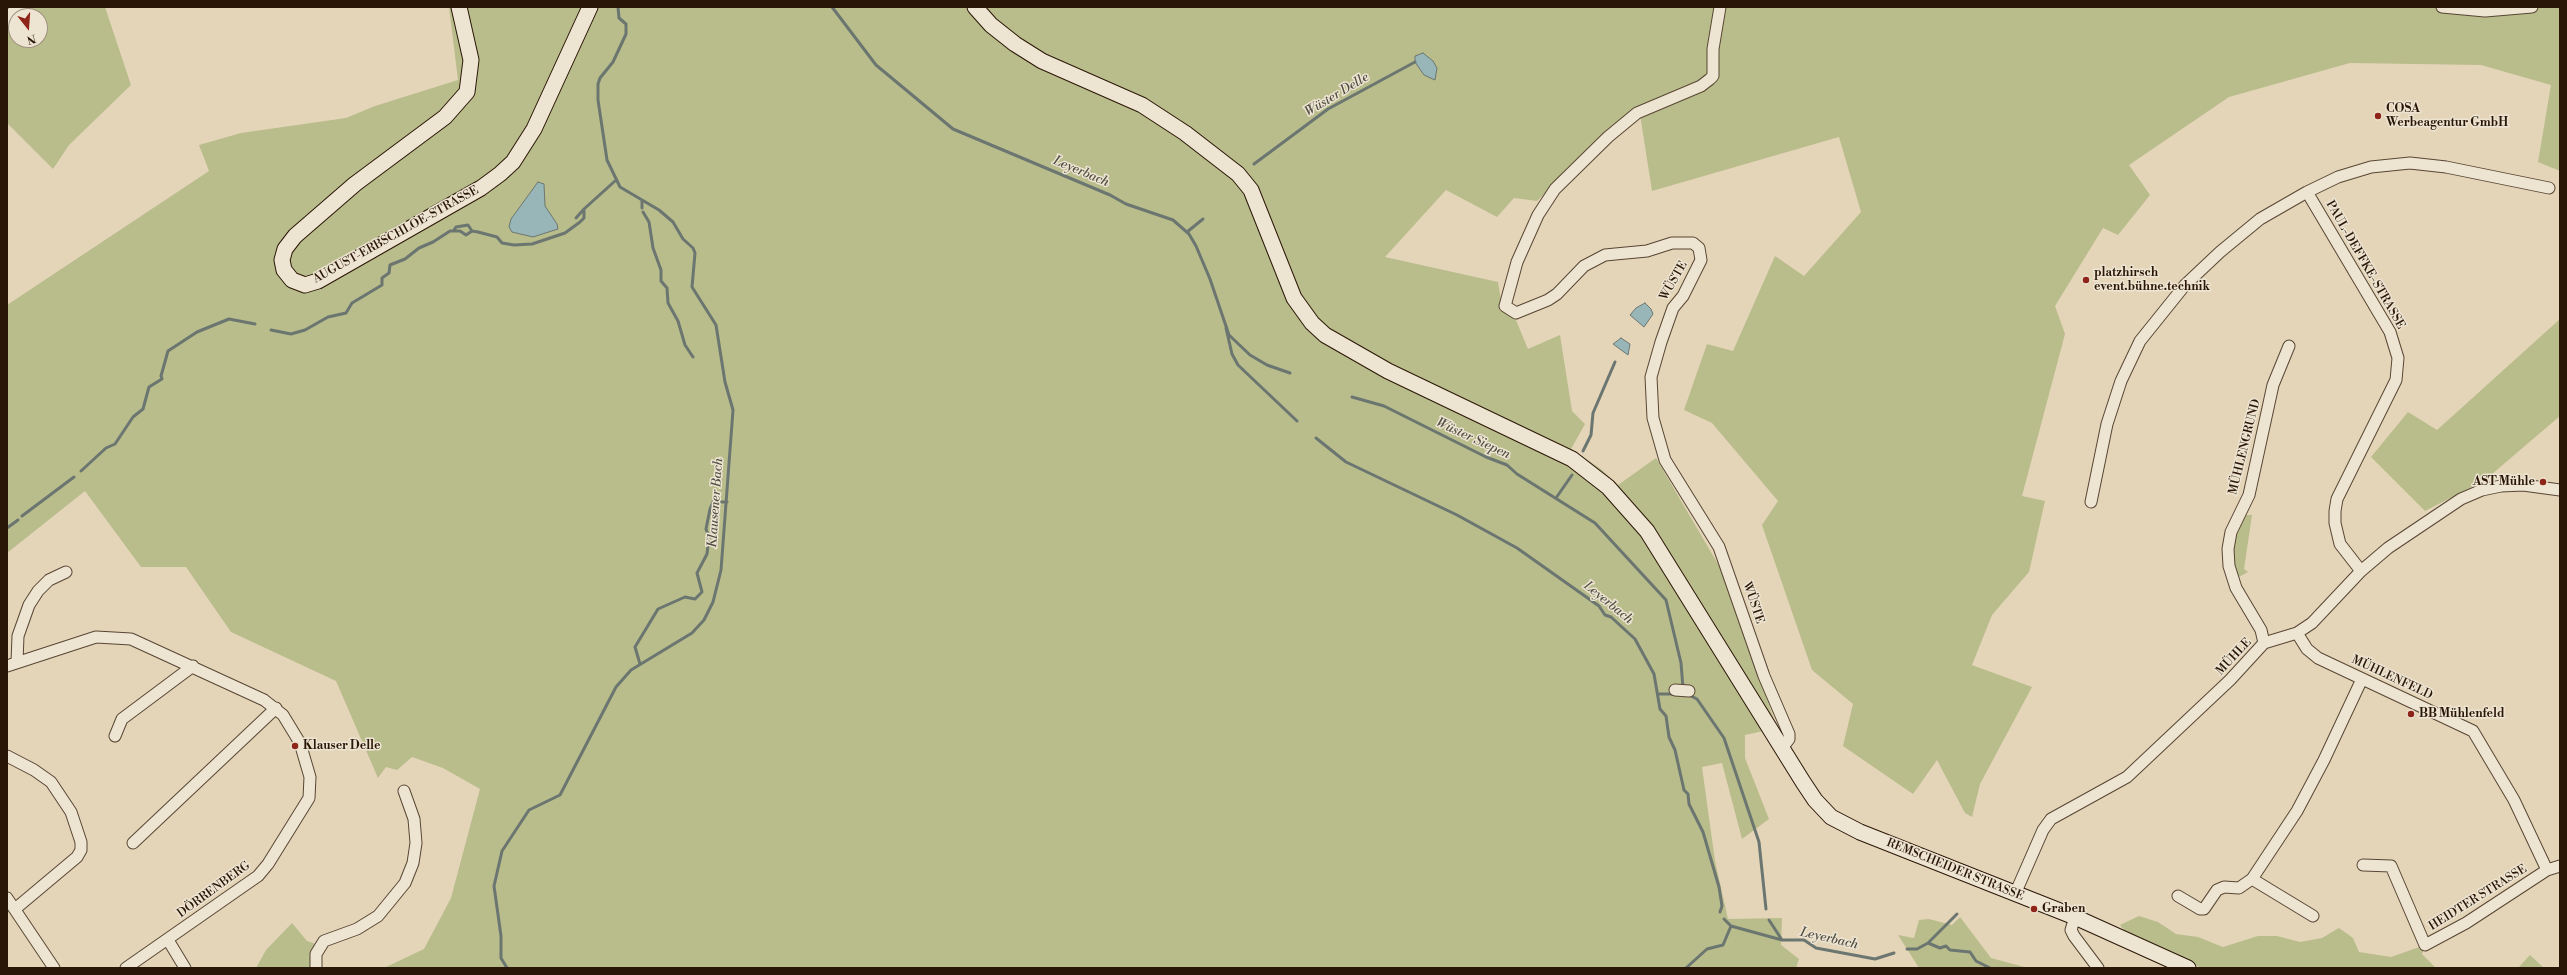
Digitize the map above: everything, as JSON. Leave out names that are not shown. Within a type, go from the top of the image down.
[{"type":"main road","points":[[7,18],[22,7]]},
{"type":"main road","name":"AUGUST-ERBSCHLOE-STRASSE","points":[[459,7],[471,60],[467,92],[445,117],[356,184],[295,236],[285,248],[282,260],[284,270],[292,280],[305,284],[318,281],[481,188],[500,174],[513,162],[534,129],[590,7]]},
{"type":"main road","name":"REMSCHEIDER STRASSE","points":[[976,7],[991,24],[1014,44],[1042,61],[1142,105],[1185,133],[1238,174],[1251,190],[1294,298],[1312,323],[1325,335],[1341,346],[1388,371],[1572,459],[1608,487],[1648,531],[1803,782],[1815,800],[1831,817],[1843,825],[2075,917],[2188,968]]},
{"type":"street","name":"WÜSTE","points":[[1720,7],[1713,49],[1714,69],[1710,79],[1701,86],[1637,113],[1608,137],[1555,189],[1538,215],[1517,262],[1505,306],[1516,313],[1548,300],[1558,294],[1584,266],[1605,255],[1647,252],[1672,243],[1693,243],[1698,248],[1701,260],[1683,296],[1673,308],[1660,342],[1652,377],[1653,418],[1665,460],[1719,547],[1764,676],[1789,734],[1789,739],[1782,748]]},
{"type":"street","points":[[2442,7],[2485,11],[2532,7]]},
{"type":"street","points":[[2091,502],[2107,424],[2121,381],[2140,341],[2185,285],[2220,252],[2260,219],[2307,192],[2338,177],[2371,167],[2410,163],[2446,167],[2549,188]]},
{"type":"street","name":"PAUL-DEFFKE-STRASSE","points":[[2307,192],[2390,332],[2398,358],[2396,380],[2337,499],[2335,523],[2340,544],[2361,571]]},
{"type":"street","name":"MÜHLENGRUND","points":[[2264,643],[2261,630],[2236,588],[2229,566],[2228,549],[2231,532],[2249,494],[2273,385],[2289,346]]},
{"type":"street","name":"MÜHLE","points":[[2015,894],[2043,830],[2051,818],[2127,777],[2230,680],[2264,643],[2297,633],[2312,623],[2361,571],[2422,523],[2461,498],[2501,486],[2524,485],[2560,490]]},
{"type":"street","name":"DÖRRENBERG","points":[[12,664],[18,636],[29,605],[38,591],[49,580],[66,572]]},
{"type":"street","name":"MÜHLENFELD","points":[[2297,633],[2307,649],[2318,658],[2473,731],[2514,800],[2547,870]]},
{"type":"street","name":"DÖRRENBERG","points":[[12,664],[76,643],[107,636],[142,643],[264,700],[276,708],[290,724],[300,744],[310,777],[309,798],[258,876],[126,968]]},
{"type":"street","points":[[115,736],[122,719],[192,666]]},
{"type":"street","points":[[2178,896],[2200,909],[2204,909],[2217,890],[2224,887],[2239,888],[2252,879],[2300,804],[2324,760],[2362,679]]},
{"type":"street","points":[[1675,690],[1689,691]]},
{"type":"street","points":[[132,843],[276,708]]},
{"type":"street","points":[[7,756],[34,770],[51,782],[69,807],[81,842],[81,850],[77,857],[15,909]]},
{"type":"street","points":[[316,968],[316,954],[324,941],[357,929],[378,916],[405,883],[413,863],[416,843],[414,819],[404,791]]},
{"type":"street","name":"HEIDTER STRASSE","points":[[2363,865],[2391,866],[2425,945],[2466,923],[2547,870],[2560,866]]},
{"type":"street","points":[[2252,879],[2313,916]]},
{"type":"street","points":[[7,898],[54,968]]},
{"type":"street","points":[[2075,917],[2071,930],[2098,968]]},
{"type":"street","points":[[168,940],[185,968]]},
{"type":"green space","points":[[7,7],[105,7],[131,85],[69,145],[53,169],[7,123]]},
{"type":"green space","points":[[449,7],[2560,7],[2560,171],[2538,162],[2551,85],[2481,65],[2350,63],[2229,97],[2129,165],[2150,195],[2118,235],[2103,228],[2055,306],[2065,334],[2022,496],[2045,501],[2029,572],[1992,615],[1972,665],[2032,687],[1980,784],[1972,817],[1965,813],[1937,760],[1913,794],[1843,746],[1853,704],[1812,670],[1762,525],[1778,501],[1712,423],[1684,410],[1707,344],[1733,351],[1775,256],[1804,276],[1861,212],[1839,137],[1652,191],[1639,108],[1624,117],[1537,201],[1514,198],[1497,217],[1446,190],[1385,257],[1498,282],[1502,307],[1513,313],[1528,349],[1560,335],[1572,411],[1585,424],[1571,449],[1601,469],[1618,485],[1656,458],[1722,571],[1777,728],[1745,735],[1745,758],[1769,819],[1742,839],[1722,763],[1702,767],[1715,861],[1728,919],[1782,918],[1781,945],[1799,959],[1796,968],[384,968],[424,949],[451,898],[480,789],[443,768],[412,757],[397,770],[386,767],[378,778],[336,681],[231,632],[186,567],[141,567],[85,491],[7,553],[7,305],[209,171],[199,145],[241,133],[346,118],[375,106],[458,80]]},
{"type":"green space","points":[[2560,319],[2560,416],[2485,480],[2425,511],[2371,457],[2408,412],[2437,430]]},
{"type":"green space","points":[[2242,515],[2252,515],[2244,569],[2248,572],[2237,578],[2233,565],[2233,544]]},
{"type":"green space","points":[[2139,916],[2158,922],[2176,934],[2198,937],[2223,947],[2258,936],[2277,936],[2300,942],[2322,938],[2339,928],[2353,938],[2359,952],[2391,957],[2425,945],[2422,954],[2436,968],[2202,968],[2168,954],[2124,930],[2120,925]]},
{"type":"green space","points":[[1960,917],[1991,958],[2028,968],[1919,968],[1898,935],[1914,938],[1919,920],[1929,919],[1952,925]]},
{"type":"green space","points":[[292,923],[307,941],[316,944],[312,968],[256,968],[266,950]]},
{"type":"green space","points":[[2530,955],[2544,968],[2518,968]]},
{"type":"water","points":[[1423,53],[1433,61],[1437,68],[1435,80],[1424,75],[1415,62],[1415,56]]},
{"type":"water","points":[[538,182],[544,184],[545,206],[557,224],[558,229],[533,237],[512,232],[509,227],[511,219]]},
{"type":"water","points":[[1645,303],[1651,309],[1653,314],[1644,327],[1630,315],[1636,308]]},
{"type":"water","points":[[1621,338],[1630,344],[1628,355],[1613,344]]},
{"type":"waterway","name":"Klausener Bach","points":[[507,968],[501,958],[501,936],[494,886],[502,851],[529,810],[560,795],[616,687],[631,670],[692,633],[704,620],[713,602],[721,570],[733,410],[725,382],[716,325],[692,287],[695,253],[693,248],[683,239],[673,222],[659,210],[620,187],[607,160],[598,100],[598,84],[600,78],[613,62],[626,34],[626,24],[619,18],[618,7]]},
{"type":"waterway","name":"Leyerbach","points":[[832,7],[876,65],[953,129],[1110,195],[1126,204],[1173,220],[1189,234],[1196,246],[1210,279],[1229,335],[1250,355],[1267,365],[1290,373]]},
{"type":"waterway","name":"Wüster Delle","points":[[1254,164],[1328,109],[1415,62]]},
{"type":"waterway","points":[[271,330],[291,334],[305,330],[328,317],[346,313],[352,303],[382,285],[382,278],[389,273],[390,265],[405,259],[419,248],[433,242],[450,231],[460,231],[466,235],[472,231],[478,232],[497,237],[502,243],[514,245],[532,244],[565,233],[584,218],[584,209],[615,181]]},
{"type":"waterway","name":"Klausener Bach","points":[[642,200],[642,208]]},
{"type":"waterway","points":[[576,218],[584,209]]},
{"type":"waterway","points":[[643,212],[649,222],[653,248],[661,270],[661,281],[667,288],[668,303],[678,321],[685,345],[693,357]]},
{"type":"waterway","name":"Wüster Delle","points":[[1187,232],[1203,219]]},
{"type":"waterway","points":[[454,230],[456,227],[468,225],[472,231]]},
{"type":"waterway","points":[[81,471],[106,448],[115,444],[133,417],[143,409],[149,387],[162,379],[161,376],[168,351],[197,332],[229,319],[255,324]]},
{"type":"waterway","points":[[1226,328],[1232,354],[1238,365],[1297,421]]},
{"type":"waterway","name":"Wüster Siepen","points":[[1583,451],[1591,435],[1593,413],[1615,362]]},
{"type":"waterway","name":"Leyerbach","points":[[1352,397],[1384,406],[1486,457],[1507,465],[1517,474],[1595,523],[1666,600],[1681,663],[1683,688]]},
{"type":"waterway","name":"Leyerbach","points":[[1316,438],[1346,462],[1457,515],[1517,548],[1599,606],[1605,615],[1611,617],[1635,639],[1654,674],[1660,709],[1666,716],[1669,737],[1675,750],[1684,790],[1688,794],[1689,804],[1703,832],[1719,887],[1722,906],[1720,912]]},
{"type":"waterway","name":"Wüster Siepen","points":[[1556,498],[1572,475]]},
{"type":"waterway","points":[[22,516],[74,477]]},
{"type":"waterway","points":[[640,664],[635,647],[658,609],[685,597],[695,599],[702,592],[697,573],[707,554],[709,537],[706,529],[710,509],[713,502],[727,502]]},
{"type":"waterway","points":[[7,528],[18,520]]},
{"type":"waterway","points":[[1658,694],[1675,694]]},
{"type":"waterway","name":"Leyerbach","points":[[1689,695],[1697,699],[1724,738],[1759,842],[1766,909]]},
{"type":"waterway","points":[[1928,943],[1957,914]]},
{"type":"waterway","points":[[1724,919],[1731,926],[1782,940]]},
{"type":"waterway","name":"Leyerbach","points":[[1769,920],[1782,940],[1804,940],[1816,948],[1875,959],[1894,953]]},
{"type":"waterway","points":[[1686,968],[1707,949],[1723,945],[1731,926]]},
{"type":"waterway","name":"Leyerbach","points":[[1907,949],[1917,949],[1928,943],[1940,948],[1946,946],[1950,950],[1970,952],[1976,961],[1990,968]]},
{"type":"place","name":"COSA Werbeagentur GmbH","points":[[2378,116]]},
{"type":"place","name":"platzhirsch event.bühne.technik","points":[[2086,280]]},
{"type":"place","name":"AST Mühle","points":[[2543,482]]},
{"type":"place","name":"BB Mühlenfeld","points":[[2411,714]]},
{"type":"place","name":"Klauser Delle","points":[[295,746]]},
{"type":"place","name":"Graben","points":[[2034,909]]}]
